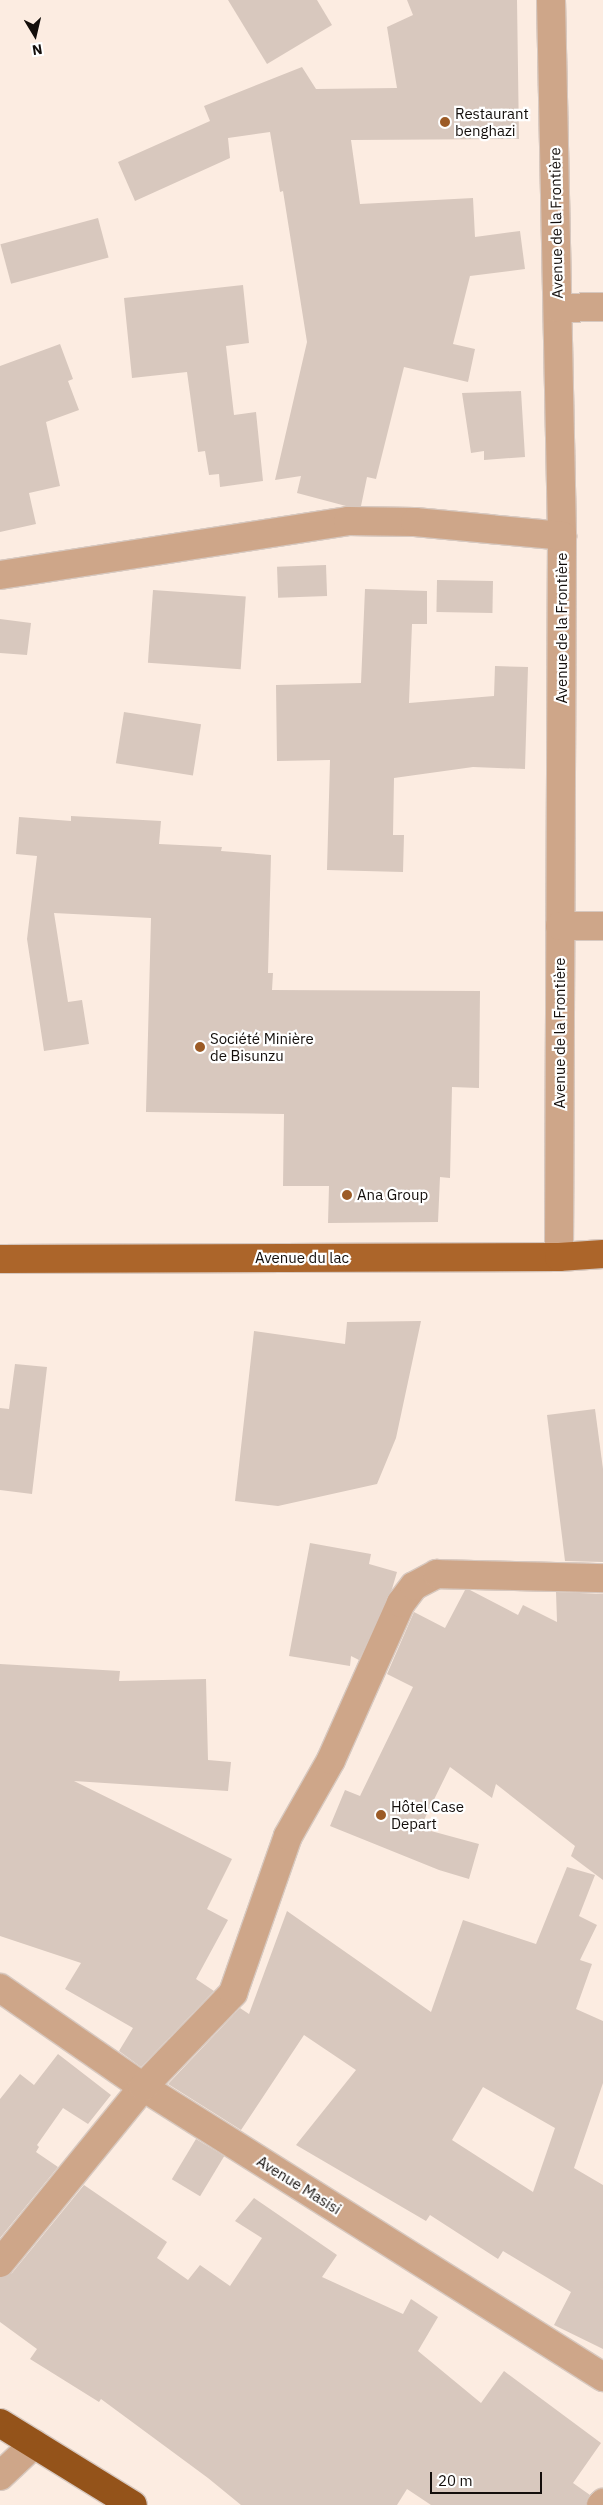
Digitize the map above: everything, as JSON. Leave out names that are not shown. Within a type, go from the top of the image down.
[{"type":"highway","points":[[0,2423],[133,2505]]},
{"type":"main road","name":"Avenue du lac","points":[[0,1259],[558,1257],[603,1254]]},
{"type":"street","name":"Avenue de la Frontière","points":[[551,0],[562,536],[558,1257]]},
{"type":"street","points":[[558,308],[603,307]]},
{"type":"street","points":[[0,575],[348,521],[415,522],[562,536]]},
{"type":"street","points":[[560,926],[603,926]]},
{"type":"street","points":[[0,2263],[144,2087],[233,1993],[288,1836],[331,1760],[401,1603],[414,1586],[438,1574],[603,1578]]},
{"type":"street","name":"Avenue Masisi","points":[[0,1988],[144,2087],[603,2377]]},
{"type":"street","points":[[0,2476],[34,2444]]},
{"type":"building","points":[[228,0],[317,0],[332,25],[267,64]]},
{"type":"building","points":[[407,0],[517,0],[519,139],[351,140],[360,204],[473,198],[475,237],[520,231],[525,269],[470,276],[453,344],[475,349],[468,382],[404,367],[376,479],[367,477],[361,506],[346,506],[297,493],[301,476],[275,480],[307,342],[283,191],[280,192],[270,132],[228,138],[230,158],[135,201],[118,162],[210,121],[204,106],[302,67],[316,89],[397,88],[387,27],[413,15]]},
{"type":"building","points":[[98,218],[109,258],[11,284],[0,244]]},
{"type":"building","points":[[243,285],[249,343],[226,346],[234,415],[256,412],[263,481],[220,487],[219,474],[209,475],[205,451],[198,452],[187,372],[132,378],[124,298]]},
{"type":"building","points":[[60,344],[73,379],[68,381],[79,410],[46,422],[60,486],[29,493],[36,524],[0,532],[0,366]]},
{"type":"building","points":[[521,391],[525,457],[484,460],[484,451],[471,453],[462,393]]},
{"type":"building","points":[[326,565],[327,596],[278,598],[277,567]]},
{"type":"building","points":[[437,580],[493,581],[492,613],[436,612]]},
{"type":"building","points":[[365,589],[427,591],[427,624],[412,624],[409,703],[494,696],[495,666],[528,667],[525,769],[473,767],[394,778],[393,835],[404,835],[403,872],[327,870],[330,760],[277,761],[276,685],[361,683]]},
{"type":"building","points":[[153,590],[246,596],[241,669],[148,663]]},
{"type":"building","points":[[0,619],[31,623],[27,655],[0,653]]},
{"type":"building","points":[[124,712],[201,724],[193,776],[116,763]]},
{"type":"building","points":[[71,816],[161,821],[159,844],[222,847],[221,851],[271,855],[268,973],[273,973],[272,990],[480,991],[479,1088],[452,1087],[450,1178],[440,1177],[438,1222],[328,1223],[329,1186],[283,1186],[284,1114],[146,1112],[151,918],[54,913],[68,1002],[82,1000],[89,1044],[44,1051],[27,939],[37,856],[16,854],[19,817],[71,821]]},
{"type":"building","points":[[421,1321],[396,1438],[377,1484],[278,1506],[235,1501],[254,1331],[345,1344],[347,1322]]},
{"type":"building","points":[[15,1364],[47,1367],[32,1494],[0,1490],[0,1408],[9,1409]]},
{"type":"building","points":[[595,1409],[603,1469],[603,1562],[565,1561],[547,1415]]},
{"type":"building","points":[[310,1543],[371,1554],[369,1564],[397,1572],[392,1589],[359,1660],[351,1656],[350,1666],[289,1656]]},
{"type":"building","points":[[465,1590],[470,1590],[518,1615],[523,1605],[557,1622],[556,1592],[603,1594],[603,1880],[571,1856],[575,1846],[496,1784],[492,1798],[450,1767],[420,1828],[479,1844],[469,1879],[439,1870],[330,1826],[345,1790],[360,1796],[413,1687],[387,1674],[414,1612],[445,1628]]},
{"type":"building","points":[[0,1664],[120,1671],[119,1681],[206,1679],[208,1760],[231,1762],[228,1791],[74,1781],[232,1859],[207,1909],[228,1920],[196,1979],[214,1991],[141,2067],[119,2051],[133,2028],[65,1989],[81,1963],[0,1936]]},
{"type":"building","points":[[567,1867],[595,1875],[579,1916],[597,1925],[580,1960],[592,1964],[576,2009],[603,2021],[603,2083],[574,2168],[603,2185],[603,2349],[554,2325],[571,2292],[503,2251],[498,2259],[430,2215],[426,2221],[296,2145],[356,2070],[304,2035],[241,2130],[168,2084],[240,2008],[249,2014],[287,1911],[431,2012],[463,1920],[536,1944]],"holes":[[[483,2087],[555,2128],[533,2192],[452,2140]]]},
{"type":"building","points":[[58,2054],[111,2095],[88,2124],[63,2108],[37,2145],[39,2147],[36,2152],[58,2167],[0,2238],[0,2099],[20,2074],[34,2085]]},
{"type":"building","points":[[196,2139],[224,2156],[200,2196],[172,2179]]},
{"type":"building","points":[[84,2185],[167,2242],[157,2258],[188,2280],[200,2265],[230,2286],[262,2238],[235,2221],[254,2198],[337,2255],[322,2277],[403,2314],[411,2299],[438,2317],[418,2351],[481,2403],[504,2371],[601,2443],[573,2483],[590,2495],[586,2505],[431,2505],[407,2489],[397,2505],[241,2505],[208,2478],[101,2399],[99,2402],[30,2359],[37,2349],[0,2322],[0,2278],[12,2273]]},
{"type":"place","name":"Restaurant benghazi","points":[[445,122]]},
{"type":"place","name":"Société Minière de Bisunzu","points":[[200,1047]]},
{"type":"place","name":"Ana Group","points":[[347,1195]]},
{"type":"place","name":"Hôtel Case Depart","points":[[381,1815]]}]
